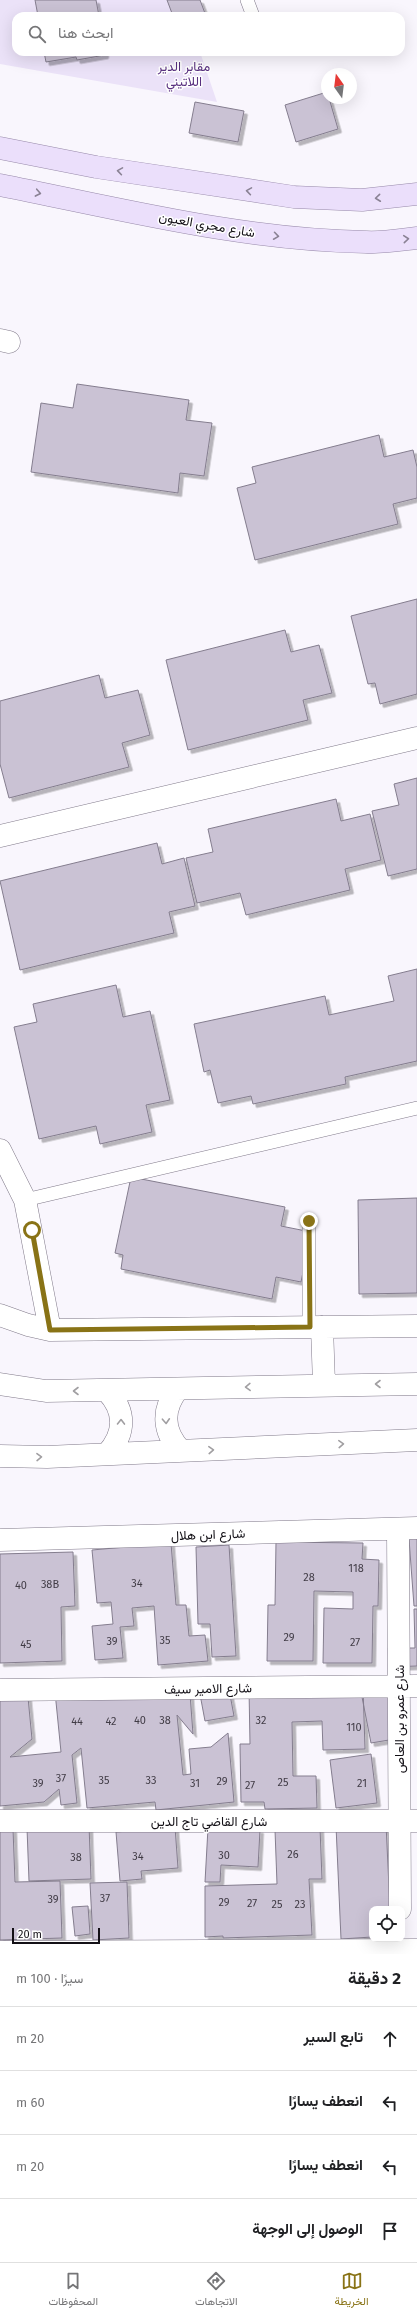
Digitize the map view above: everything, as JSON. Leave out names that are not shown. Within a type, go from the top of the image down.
[{"type":"main road","points":[[0,148],[96,167],[294,197],[362,200],[417,194]]},
{"type":"main road","name":"شارع مجري العيون","points":[[0,185],[230,230],[293,238],[367,242],[417,238]]},
{"type":"street","points":[[0,836],[417,738]]},
{"type":"street","points":[[0,1150],[25,1200],[50,1330]]},
{"type":"street","points":[[0,1315],[28,1326],[50,1330],[417,1326]]},
{"type":"street","points":[[316,1327],[324,1384]]},
{"type":"street","points":[[0,1384],[46,1391],[107,1391],[324,1384],[417,1384]]},
{"type":"street","points":[[178,1389],[170,1398],[166,1409],[165,1421],[168,1432],[181,1451]]},
{"type":"street","points":[[107,1391],[120,1410],[122,1422],[120,1434],[107,1454]]},
{"type":"street","points":[[0,1456],[16,1457],[107,1454],[417,1440]]},
{"type":"street","name":"شارع ابن هلال","points":[[0,1540],[408,1529]]},
{"type":"street","name":"شارع عمرو بن العاص","points":[[400,1906],[408,1821],[408,1529]]},
{"type":"street","name":"شارع الامير سيف","points":[[0,1690],[408,1686]]},
{"type":"street","name":"شارع القاضي تاج الدين","points":[[0,1821],[408,1821]]},
{"type":"street","points":[[0,1952],[404,1948]]},
{"type":"lane","points":[[247,0],[252,12]]},
{"type":"lane","points":[[25,1200],[417,1108]]},
{"type":"lane","points":[[309,1221],[316,1327]]},
{"type":"green space","name":"مقابر الدير اللاتيني","points":[[0,0],[182,0],[186,12],[12,12],[12,56],[201,56],[217,102],[0,64]]},
{"type":"building","points":[[35,0],[96,0],[98,12],[37,12]]},
{"type":"building","points":[[167,0],[200,0],[204,12],[172,12]]},
{"type":"building","points":[[45,56],[99,56],[77,60],[76,57],[46,62]]},
{"type":"building","points":[[321,94],[321,104],[331,104],[338,129],[296,142],[285,105]]},
{"type":"building","points":[[195,102],[244,111],[238,142],[189,133]]},
{"type":"building","points":[[77,384],[189,400],[186,420],[212,423],[204,476],[180,473],[178,493],[31,472],[41,403],[73,408]]},
{"type":"building","points":[[379,435],[384,457],[413,450],[417,467],[417,498],[393,504],[398,524],[255,560],[237,488],[256,483],[252,467]]},
{"type":"building","points":[[417,599],[417,694],[380,704],[375,683],[368,684],[351,616]]},
{"type":"building","points":[[285,630],[291,652],[319,645],[332,693],[303,700],[308,720],[188,750],[166,660]]},
{"type":"building","points":[[99,675],[105,698],[138,690],[150,735],[122,743],[129,767],[9,798],[0,764],[0,701]]},
{"type":"building","points":[[417,778],[417,869],[388,876],[372,811],[399,805],[394,784]]},
{"type":"building","points":[[336,799],[341,821],[370,814],[381,860],[345,869],[350,890],[246,915],[240,893],[197,903],[186,858],[213,852],[208,829]]},
{"type":"building","points":[[157,843],[162,864],[184,858],[195,906],[169,912],[174,933],[20,970],[0,881]]},
{"type":"building","points":[[417,969],[417,1061],[345,1077],[346,1084],[253,1104],[251,1096],[218,1103],[210,1070],[204,1072],[194,1024],[325,996],[329,1015],[394,1001],[388,976]]},
{"type":"building","points":[[116,985],[123,1017],[150,1011],[170,1100],[146,1105],[152,1132],[100,1144],[96,1126],[39,1139],[14,1027],[37,1022],[33,1004]]},
{"type":"building","points":[[131,1177],[285,1207],[281,1226],[311,1232],[301,1282],[276,1277],[272,1299],[121,1269],[123,1255],[115,1253]]},
{"type":"building","points":[[417,1198],[417,1293],[359,1294],[358,1200]]},
{"type":"building","points":[[417,1538],[417,1606],[414,1606],[409,1539]]},
{"type":"building","points":[[276,1542],[363,1543],[362,1559],[379,1560],[378,1606],[373,1606],[372,1663],[323,1663],[324,1608],[353,1609],[353,1592],[314,1591],[313,1661],[267,1661],[268,1605],[275,1605]]},
{"type":"building","points":[[171,1543],[176,1605],[186,1605],[189,1636],[205,1635],[208,1661],[158,1665],[154,1606],[132,1608],[134,1626],[120,1627],[123,1658],[95,1660],[92,1626],[113,1624],[111,1602],[97,1603],[92,1550]]},
{"type":"building","points":[[229,1545],[236,1656],[212,1657],[210,1624],[198,1624],[196,1547]]},
{"type":"building","points":[[73,1552],[75,1606],[61,1607],[62,1661],[0,1663],[0,1554]]},
{"type":"building","points":[[414,1609],[417,1609],[417,1666],[389,1667],[388,1648],[415,1648]]},
{"type":"building","points":[[228,1684],[234,1716],[205,1721],[199,1689]]},
{"type":"building","points":[[27,1687],[32,1739],[10,1757],[61,1752],[55,1692],[190,1694],[193,1734],[177,1715],[183,1775],[191,1774],[189,1749],[211,1747],[228,1733],[234,1802],[156,1810],[155,1802],[87,1808],[81,1748],[72,1755],[77,1803],[61,1805],[59,1789],[44,1802],[0,1806],[0,1690]]},
{"type":"building","points":[[363,1687],[365,1749],[323,1750],[322,1721],[292,1722],[293,1776],[316,1776],[317,1808],[265,1809],[264,1802],[241,1802],[240,1744],[250,1744],[249,1689]]},
{"type":"building","points":[[392,1691],[401,1738],[371,1743],[362,1697]]},
{"type":"building","points":[[371,1754],[377,1803],[336,1808],[330,1760]]},
{"type":"building","points":[[386,1824],[390,1906],[369,1906],[369,1937],[341,1939],[336,1826]]},
{"type":"building","points":[[89,1825],[91,1879],[29,1881],[27,1828]]},
{"type":"building","points":[[175,1827],[178,1868],[141,1871],[142,1879],[120,1881],[116,1832]]},
{"type":"building","points":[[208,1828],[260,1830],[258,1867],[221,1865],[220,1882],[205,1882]]},
{"type":"building","points":[[320,1828],[322,1879],[309,1879],[312,1935],[223,1938],[223,1936],[205,1937],[205,1886],[277,1884],[275,1830]]},
{"type":"building","points":[[13,1829],[15,1882],[60,1881],[62,1938],[0,1940],[0,1830]]},
{"type":"building","points":[[127,1882],[129,1938],[93,1940],[90,1883]]},
{"type":"building","points":[[88,1906],[90,1934],[75,1936],[72,1907]]},
{"type":"route","points":[[32,1230],[50,1330],[310,1327],[309,1221]]}]
